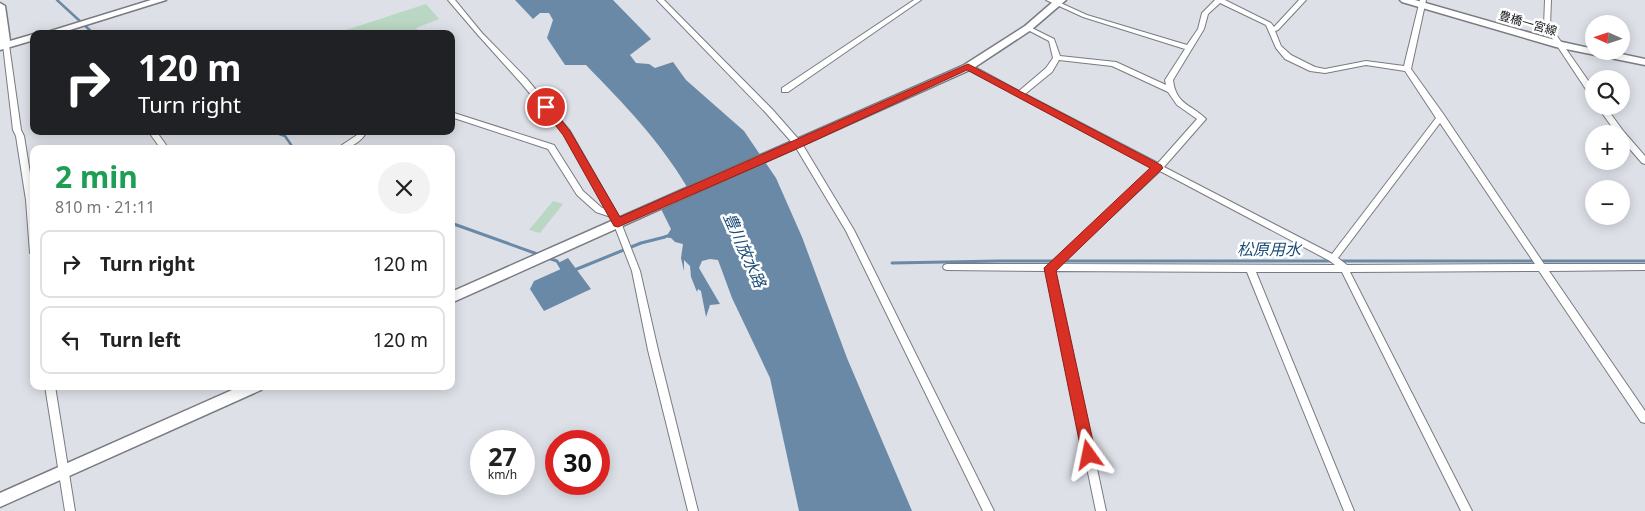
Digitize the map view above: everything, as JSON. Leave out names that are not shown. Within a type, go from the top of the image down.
[{"type":"street","points":[[59,30],[161,0]]},
{"type":"street","points":[[451,0],[524,81],[567,133],[619,219],[636,271],[653,350],[693,511]]},
{"type":"street","points":[[660,0],[770,111],[795,145],[850,230],[989,511]]},
{"type":"street","points":[[785,90],[918,0]]},
{"type":"street","points":[[1055,264],[1158,168],[1202,119],[1174,100],[1169,80],[1201,29],[1205,13],[1220,0],[1269,24],[1278,47],[1288,57],[1313,70],[1324,71],[1366,63],[1407,69],[1645,419]]},
{"type":"street","points":[[1272,29],[1276,29],[1303,0]]},
{"type":"street","name":"豊橋一宮線","points":[[1405,0],[1422,2],[1560,45],[1645,62]]},
{"type":"street","points":[[1548,0],[1548,26],[1585,82]]},
{"type":"street","points":[[455,296],[544,256],[619,219],[795,145],[968,67],[1028,28],[1056,1],[1085,16],[1190,48]]},
{"type":"street","points":[[1407,69],[1422,2]]},
{"type":"street","points":[[0,6],[3,46],[30,200]]},
{"type":"street","points":[[1020,94],[1049,70],[1057,58],[1052,40],[1028,28]]},
{"type":"street","points":[[3,46],[30,38]]},
{"type":"street","points":[[1057,58],[1113,64],[1170,90]]},
{"type":"street","points":[[968,67],[1333,258],[1343,267],[1467,511]]},
{"type":"street","points":[[455,115],[551,147],[580,193],[599,210],[619,219]]},
{"type":"street","points":[[1333,258],[1441,117]]},
{"type":"street","points":[[347,145],[361,135]]},
{"type":"street","points":[[1630,144],[1645,161]]},
{"type":"street","points":[[1055,264],[1101,511]]},
{"type":"street","points":[[946,267],[1055,264],[1250,269],[1539,264],[1645,267]]},
{"type":"street","points":[[1250,269],[1349,511]]},
{"type":"street","points":[[51,390],[70,511]]},
{"type":"street","points":[[0,500],[247,390]]},
{"type":"green space","points":[[426,4],[439,19],[416,28],[417,30],[346,30]]},
{"type":"green space","points":[[553,201],[563,204],[540,233],[529,230]]},
{"type":"water","name":"豊川放水路","points":[[515,0],[613,0],[651,39],[630,55],[636,63],[649,64],[655,68],[673,62],[686,80],[744,131],[776,178],[802,237],[847,358],[912,511],[799,511],[770,378],[732,298],[718,260],[702,261],[699,268],[720,304],[710,305],[706,317],[701,291],[698,289],[697,292],[691,277],[690,266],[684,260],[684,271],[681,258],[683,244],[675,242],[671,238],[661,237],[668,234],[671,229],[658,203],[687,187],[653,138],[586,65],[565,65],[547,38],[553,20],[549,13],[540,13],[533,19]]},
{"type":"water","points":[[568,258],[591,289],[544,311],[530,289],[534,281],[561,269],[558,263]]},
{"type":"waterway","points":[[57,0],[90,30]]},
{"type":"waterway","points":[[282,135],[291,145]]},
{"type":"waterway","points":[[455,224],[540,255]]},
{"type":"waterway","points":[[572,271],[641,243],[665,237]]},
{"type":"waterway","points":[[548,258],[557,261],[563,271]]},
{"type":"waterway","name":"松原用水","points":[[892,263],[999,261],[1645,261]]},
{"type":"route","points":[[546,107],[567,133],[618,223],[968,67],[1158,168],[1050,268],[1089,455]]}]
